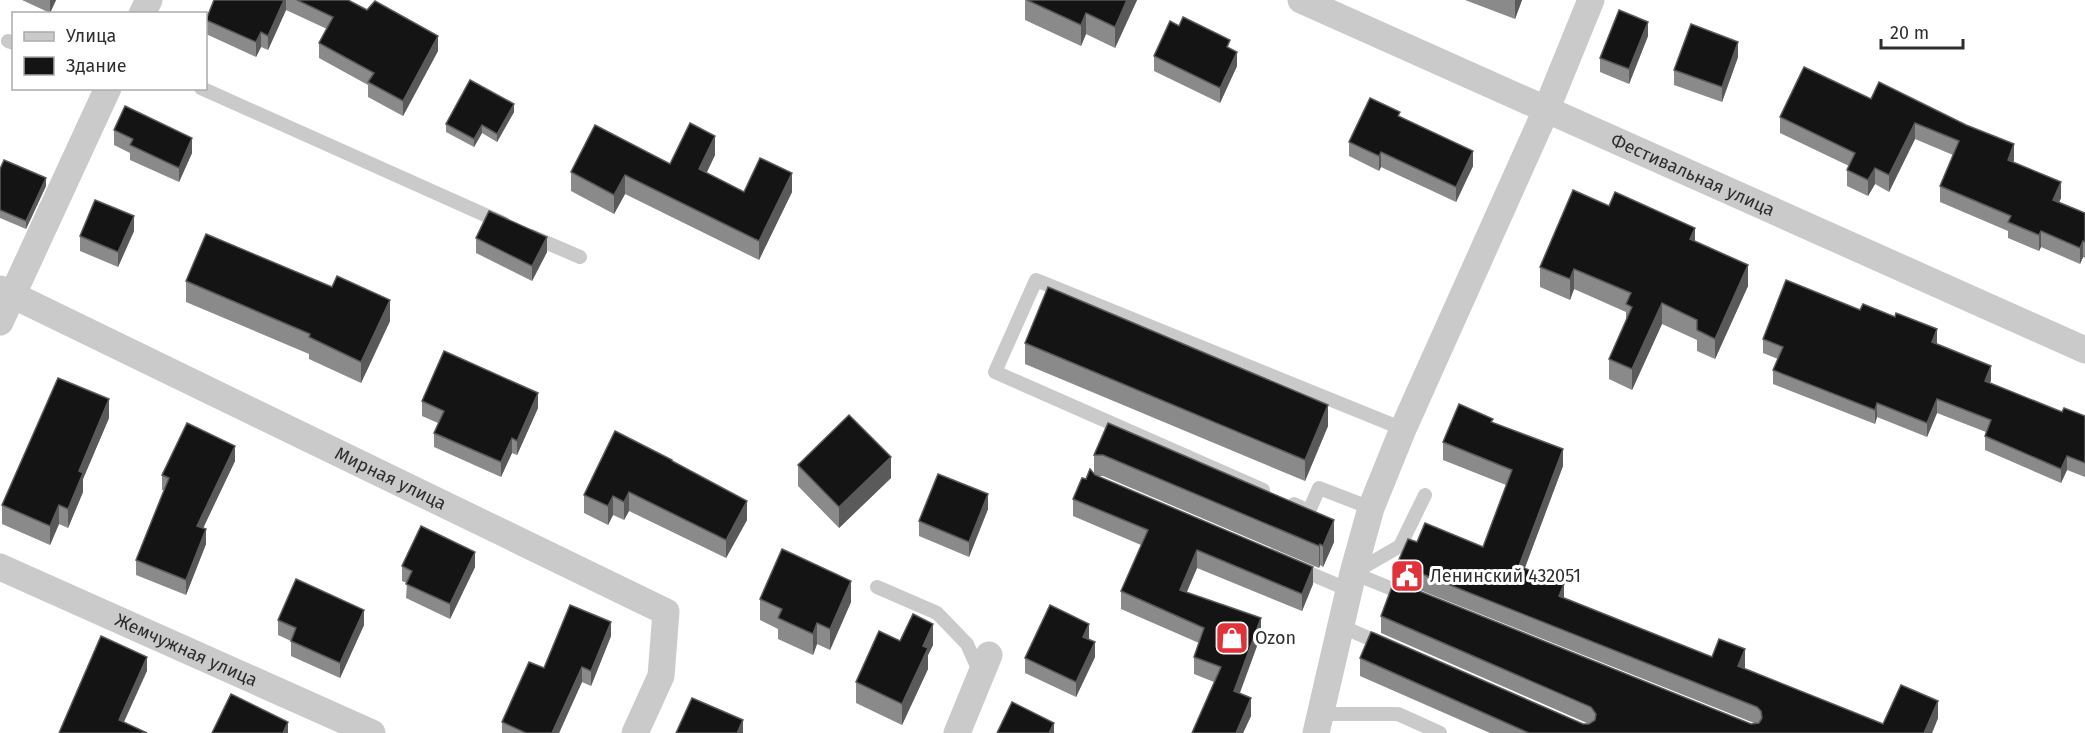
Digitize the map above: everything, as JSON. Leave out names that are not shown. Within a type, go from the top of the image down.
[{"type":"street","name":"Фестивальная улица","points":[[1301,0],[2085,350]]},
{"type":"street","points":[[1318,723],[1371,508],[1402,429],[1547,108],[1591,0]]},
{"type":"street","points":[[0,322],[6,292],[107,90]]},
{"type":"street","name":"Мирная улица","points":[[6,292],[666,612],[661,676],[635,733]]},
{"type":"street","name":"Жемчужная улица","points":[[0,567],[372,733]]},
{"type":"street","points":[[957,733],[985,664]]},
{"type":"lane","points":[[205,90],[580,257]]},
{"type":"lane","points":[[1371,508],[1319,488],[1309,510],[995,372],[1036,280],[1402,429]]},
{"type":"lane","points":[[1351,582],[1400,546],[1425,495]]},
{"type":"lane","points":[[1284,562],[1420,600]]},
{"type":"lane","points":[[877,587],[937,613],[985,664]]},
{"type":"lane","points":[[1341,626],[1394,650]]},
{"type":"lane","points":[[1318,723],[1398,714],[1440,733]]},
{"type":"building","points":[[214,0],[284,0],[268,36],[261,32],[256,42],[207,20]]},
{"type":"building","points":[[297,0],[348,0],[367,10],[375,1],[438,36],[403,101],[368,82],[374,73],[319,43],[333,17]]},
{"type":"building","points":[[1027,0],[1127,0],[1115,27],[1086,13],[1081,25]]},
{"type":"building","points":[[1619,10],[1648,22],[1629,69],[1600,58]]},
{"type":"building","points":[[1183,17],[1230,40],[1227,47],[1237,52],[1220,88],[1154,56],[1170,21],[1179,26]]},
{"type":"building","points":[[1691,24],[1738,42],[1722,87],[1674,70]]},
{"type":"building","points":[[1804,67],[1871,99],[1879,82],[1966,125],[2014,144],[2008,160],[2061,182],[2053,200],[2085,213],[2085,242],[2083,241],[2080,248],[2041,231],[2039,235],[2008,222],[2011,216],[1940,186],[1959,141],[1915,123],[1889,175],[1875,168],[1868,180],[1847,170],[1855,153],[1780,117]]},
{"type":"building","points":[[470,80],[514,104],[497,134],[482,125],[474,139],[446,124]]},
{"type":"building","points":[[1370,98],[1400,112],[1398,116],[1473,151],[1456,187],[1381,152],[1379,156],[1349,142]]},
{"type":"building","points":[[125,106],[192,138],[179,168],[130,145],[133,139],[114,130]]},
{"type":"building","points":[[690,123],[715,136],[699,169],[744,192],[760,158],[792,173],[759,241],[625,175],[614,195],[571,172],[595,125],[670,164]]},
{"type":"building","points":[[4,160],[46,178],[26,221],[0,210],[0,169]]},
{"type":"building","points":[[1573,190],[1609,206],[1615,192],[1695,228],[1690,239],[1748,265],[1715,339],[1697,330],[1697,320],[1662,303],[1632,369],[1609,359],[1632,307],[1626,304],[1631,293],[1574,269],[1570,279],[1540,267]]},
{"type":"building","points":[[95,200],[134,216],[118,252],[80,236]]},
{"type":"building","points":[[489,211],[547,237],[532,266],[476,238]]},
{"type":"building","points":[[206,234],[332,287],[337,276],[390,300],[361,362],[309,337],[310,334],[186,281]]},
{"type":"building","points":[[1786,280],[1860,310],[1863,304],[1895,317],[1896,313],[1937,329],[1932,342],[1991,366],[1985,381],[2062,412],[2064,408],[2085,416],[2085,463],[2067,456],[2061,469],[1985,436],[1991,420],[1937,399],[1927,423],[1877,403],[1875,410],[1773,370],[1783,347],[1763,339]]},
{"type":"building","points":[[1048,287],[1328,405],[1305,460],[1025,343]]},
{"type":"building","points":[[444,351],[538,393],[517,441],[512,438],[501,462],[434,433],[444,411],[422,401]]},
{"type":"building","points":[[58,378],[109,399],[79,471],[83,473],[68,509],[59,505],[50,526],[2,505]]},
{"type":"building","points":[[1459,404],[1493,419],[1491,422],[1563,449],[1519,566],[1564,584],[1559,596],[1712,657],[1719,639],[1745,649],[1738,666],[1883,724],[1901,685],[1938,701],[1924,733],[1529,733],[1360,658],[1371,632],[1583,724],[1589,724],[1595,720],[1596,714],[1591,707],[1381,616],[1394,581],[1751,724],[1759,723],[1762,718],[1761,711],[1757,707],[1397,564],[1408,539],[1417,542],[1425,523],[1483,547],[1512,470],[1443,442]]},
{"type":"building","points":[[849,415],[891,457],[839,507],[798,465]]},
{"type":"building","points":[[187,423],[235,446],[197,526],[206,529],[186,580],[136,560],[169,478],[162,475]]},
{"type":"building","points":[[1108,423],[1334,520],[1323,546],[1103,455],[1094,455]]},
{"type":"building","points":[[615,431],[747,501],[726,540],[629,492],[624,502],[613,496],[608,506],[584,495]]},
{"type":"building","points":[[1090,469],[1095,475],[1313,567],[1302,594],[1197,550],[1180,590],[1261,618],[1234,691],[1251,698],[1236,733],[1192,733],[1221,667],[1194,657],[1204,628],[1121,591],[1148,530],[1073,499],[1082,478],[1086,479]]},
{"type":"building","points":[[938,474],[988,494],[969,542],[919,521]]},
{"type":"building","points":[[421,526],[475,552],[450,604],[406,584],[412,571],[402,566]]},
{"type":"building","points":[[782,549],[851,581],[830,629],[817,623],[813,634],[778,618],[782,609],[760,599]]},
{"type":"building","points":[[296,579],[364,610],[340,663],[291,641],[296,628],[278,620]]},
{"type":"building","points":[[570,605],[611,622],[591,671],[582,667],[552,733],[526,733],[502,722],[529,662],[544,668]]},
{"type":"building","points":[[1050,605],[1089,624],[1083,637],[1095,642],[1076,682],[1025,658]]},
{"type":"building","points":[[913,614],[933,624],[923,646],[928,648],[902,704],[856,682],[879,631],[900,641]]},
{"type":"building","points":[[101,636],[147,657],[119,720],[147,733],[59,733]]},
{"type":"building","points":[[231,694],[288,722],[283,733],[212,733]]},
{"type":"building","points":[[692,698],[743,720],[737,733],[676,733]]},
{"type":"building","points":[[1012,702],[1054,723],[1049,733],[997,733]]},
{"type":"place","name":"Ленинский 432051","points":[[1407,576]]},
{"type":"place","name":"Ozon","points":[[1232,638]]}]
